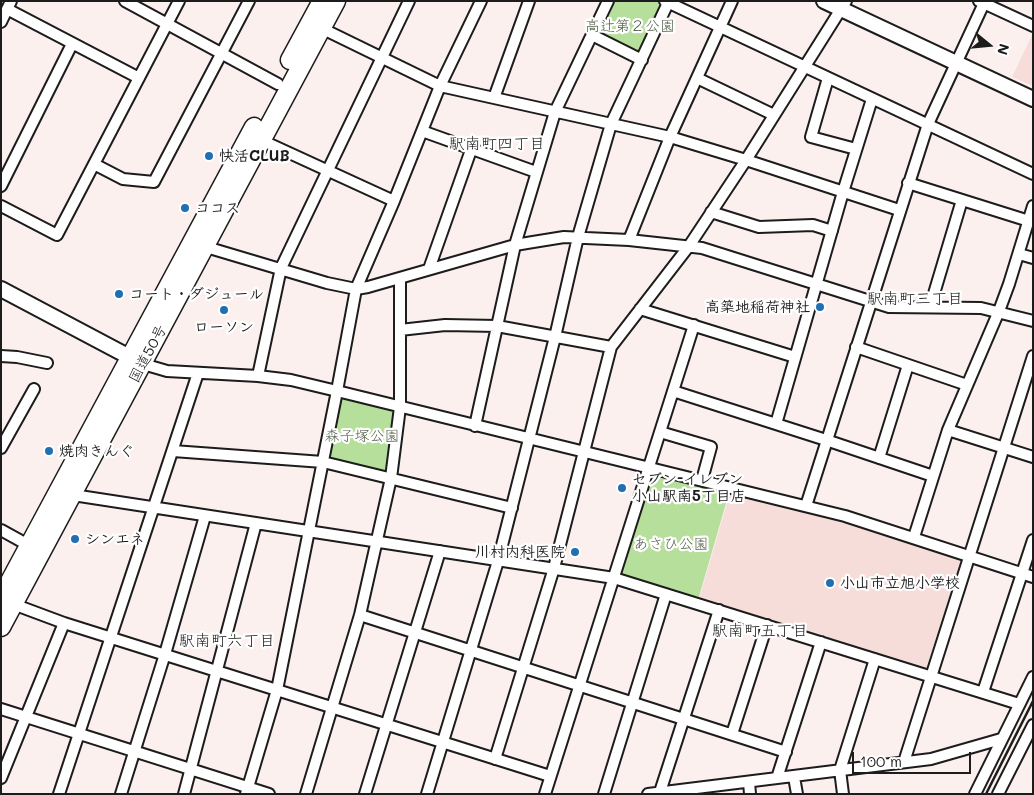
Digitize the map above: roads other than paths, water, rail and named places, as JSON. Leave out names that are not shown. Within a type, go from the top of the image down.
[{"type":"highway","name":"国道50号","points":[[7,601],[73,496],[137,361],[322,1]]},
{"type":"highway","name":"国道50号","points":[[1,628],[7,601],[30,546],[137,361],[206,247],[336,1]]},
{"type":"main road","points":[[824,1],[844,5],[956,63],[1033,99]]},
{"type":"main road","points":[[1,289],[137,361]]},
{"type":"street","points":[[125,1],[278,84]]},
{"type":"street","points":[[1,206],[57,235],[179,1]]},
{"type":"street","points":[[94,164],[123,179],[154,182],[249,1]]},
{"type":"street","points":[[258,376],[281,268],[410,1]]},
{"type":"street","points":[[247,790],[277,690],[356,288],[394,201],[440,86],[481,1]]},
{"type":"street","points":[[494,98],[529,1]]},
{"type":"street","points":[[476,426],[515,245],[536,172],[555,112],[608,1]]},
{"type":"street","points":[[629,240],[670,137],[732,1]]},
{"type":"street","points":[[427,794],[498,560],[530,439],[578,237],[611,124],[667,2],[1033,174]]},
{"type":"street","points":[[806,506],[928,124],[983,2],[1033,26]]},
{"type":"street","points":[[1,22],[9,5],[72,44],[139,78]]},
{"type":"street","points":[[495,760],[554,568],[611,347],[689,246],[844,5]]},
{"type":"street","points":[[322,28],[440,86],[670,137],[899,210]]},
{"type":"street","points":[[592,36],[642,60]]},
{"type":"street","points":[[1,186],[72,44]]},
{"type":"street","points":[[697,78],[774,115]]},
{"type":"street","points":[[828,78],[811,136],[856,149]]},
{"type":"street","points":[[776,424],[872,99]]},
{"type":"street","points":[[422,131],[536,172]]},
{"type":"street","points":[[261,140],[394,201]]},
{"type":"street","points":[[429,269],[471,150]]},
{"type":"street","points":[[908,183],[1029,221]]},
{"type":"street","points":[[930,307],[962,200]]},
{"type":"street","points":[[914,537],[948,430],[999,311],[1033,206]]},
{"type":"street","points":[[711,212],[759,228],[813,225],[832,231]]},
{"type":"street","points":[[206,247],[327,283],[356,288],[400,279],[515,245],[564,237],[629,240],[702,248],[890,307],[981,308],[1033,321]]},
{"type":"street","points":[[1019,254],[1033,258]]},
{"type":"street","points":[[306,794],[360,615],[391,478],[400,407],[400,279]]},
{"type":"street","points":[[640,309],[795,357]]},
{"type":"street","points":[[400,330],[445,325],[497,326],[611,347]]},
{"type":"street","points":[[545,794],[694,326]]},
{"type":"street","points":[[856,348],[967,385]]},
{"type":"street","points":[[1,356],[47,363]]},
{"type":"street","points":[[904,762],[1033,356]]},
{"type":"street","points":[[137,361],[167,371],[258,376],[291,380],[337,391],[845,516],[1028,575]]},
{"type":"street","points":[[879,458],[908,365]]},
{"type":"street","points":[[59,794],[198,373]]},
{"type":"street","points":[[1,448],[34,389]]},
{"type":"street","points":[[673,391],[933,476]]},
{"type":"street","points":[[948,430],[1033,457]]},
{"type":"street","points":[[660,432],[712,447],[702,480]]},
{"type":"street","points":[[173,451],[323,462],[512,508]]},
{"type":"street","points":[[73,496],[614,578],[767,624],[1019,704]]},
{"type":"street","points":[[121,794],[204,516]]},
{"type":"street","points":[[184,794],[256,523]]},
{"type":"street","points":[[1,530],[30,546]]},
{"type":"street","points":[[984,692],[1028,575],[1033,540]]},
{"type":"street","points":[[365,794],[440,551]]},
{"type":"street","points":[[604,794],[666,594]]},
{"type":"street","points":[[7,601],[64,623],[550,776]]},
{"type":"street","points":[[660,792],[719,610]]},
{"type":"street","points":[[360,615],[786,752]]},
{"type":"street","points":[[1,778],[64,623]]},
{"type":"street","points":[[732,734],[767,624]]},
{"type":"street","points":[[777,778],[821,642]]},
{"type":"street","points":[[842,794],[840,770],[875,659]]},
{"type":"street","points":[[975,794],[1033,677]]},
{"type":"street","points":[[1,709],[134,750],[247,790],[269,794]]},
{"type":"street","points":[[998,794],[1032,727]]},
{"type":"street","points":[[648,794],[715,790],[749,782],[931,759],[1001,739]]},
{"type":"street","points":[[794,776],[796,794]]},
{"type":"street","points":[[749,782],[750,794]]},
{"type":"railway","points":[[986,794],[1033,701]]},
{"type":"place","name":"快活CLUB","points":[[209,156]]},
{"type":"place","name":"ココス","points":[[185,208]]},
{"type":"place","name":"コート・ダジュール","points":[[119,294]]},
{"type":"place","name":"高築地稲荷神社","points":[[820,307]]},
{"type":"place","name":"ローソン","points":[[224,310]]},
{"type":"place","name":"焼肉きんぐ","points":[[49,451]]},
{"type":"place","name":"セブン-イレブン 小山駅南5丁目店","points":[[622,488]]},
{"type":"place","name":"シンエネ","points":[[75,539]]},
{"type":"place","name":"川村内科医院","points":[[575,552]]},
{"type":"place","name":"小山市立旭小学校","points":[[830,583]]},
{"type":"district","name":"駅南町四丁目","points":[[497,144]]},
{"type":"district","name":"駅南町三丁目","points":[[915,299]]},
{"type":"district","name":"駅南町五丁目","points":[[760,631]]},
{"type":"district","name":"駅南町六丁目","points":[[227,641]]},
{"type":"park label","name":"高辻第２公園","points":[[630,26]]},
{"type":"park label","name":"森子塚公園","points":[[362,436]]},
{"type":"park label","name":"あさひ公園","points":[[671,544]]}]
